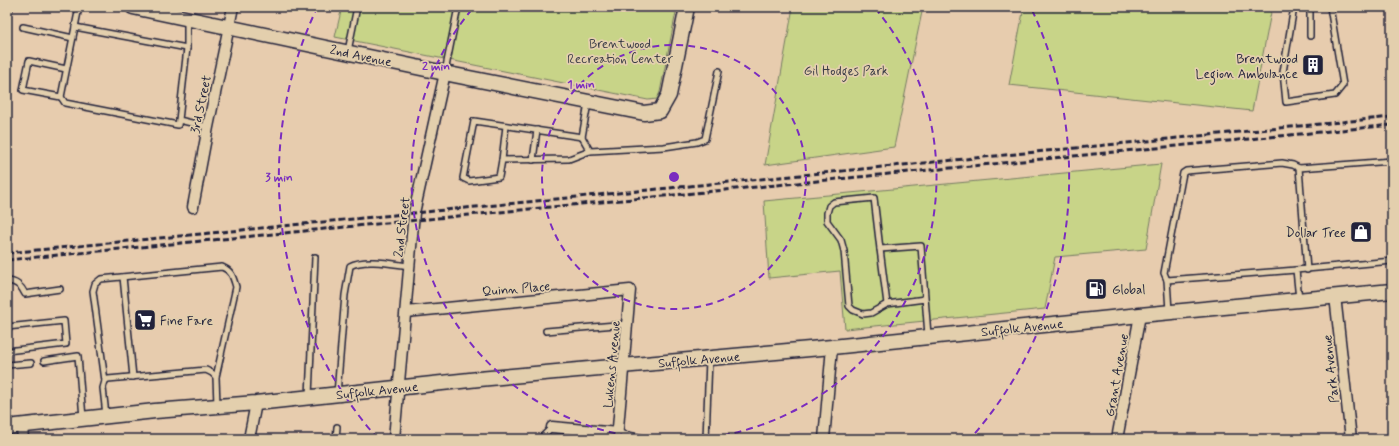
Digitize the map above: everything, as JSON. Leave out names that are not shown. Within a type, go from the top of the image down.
[{"type":"main road","name":"2nd Avenue","points":[[133,7],[167,10],[187,19],[644,113],[660,111],[669,95],[687,7]]},
{"type":"main road","name":"Suffolk Avenue","points":[[7,427],[22,432],[83,419],[106,416],[256,403],[398,387],[832,347],[1169,312],[1392,291]]},
{"type":"street","name":"3rd Street","points":[[193,207],[233,7]]},
{"type":"street","name":"2nd Street","points":[[394,439],[414,213],[445,73]]},
{"type":"street","name":"Quinn Place","points":[[406,312],[630,290]]},
{"type":"street","name":"Lukens Avenue","points":[[618,436],[630,290]]},
{"type":"street","name":"Park Avenue","points":[[1335,296],[1351,439]]},
{"type":"street","name":"Grant Avenue","points":[[1117,439],[1140,315]]},
{"type":"street","points":[[824,439],[832,347]]},
{"type":"street","points":[[249,439],[256,403]]},
{"type":"street","points":[[552,426],[618,436]]},
{"type":"lane","points":[[79,7],[61,97],[65,103],[178,125],[187,48],[187,19]]},
{"type":"lane","points":[[348,52],[357,7]]},
{"type":"lane","points":[[445,73],[458,7]]},
{"type":"lane","points":[[1294,7],[1283,72],[1286,102],[1335,95],[1343,85],[1330,7]]},
{"type":"lane","points":[[1310,7],[1310,36]]},
{"type":"lane","points":[[75,27],[187,48]]},
{"type":"lane","points":[[23,28],[73,38]]},
{"type":"lane","points":[[61,97],[23,90],[29,61],[66,69]]},
{"type":"lane","points":[[502,160],[569,159],[590,151],[664,147],[697,142],[705,139],[719,71]]},
{"type":"lane","points":[[588,102],[582,137],[590,151]]},
{"type":"lane","points":[[178,120],[208,127]]},
{"type":"lane","points":[[506,126],[500,177],[469,181],[463,178],[474,121],[582,137]]},
{"type":"lane","points":[[533,160],[537,130]]},
{"type":"lane","points":[[1169,312],[1167,280],[1164,273],[1184,173],[1186,171],[1282,163],[1299,168],[1392,161]]},
{"type":"lane","points":[[1299,168],[1307,270]]},
{"type":"lane","points":[[886,304],[874,198],[834,202],[829,206],[827,221],[841,240],[844,251],[850,306],[852,310],[863,314],[871,313],[886,304],[925,299]]},
{"type":"lane","points":[[880,249],[921,246],[929,337]]},
{"type":"lane","points":[[309,397],[315,257]]},
{"type":"lane","points":[[1167,280],[1307,270],[1392,261]]},
{"type":"lane","points":[[337,394],[345,295],[350,266],[356,263],[371,262],[409,266]]},
{"type":"lane","points":[[106,416],[103,388],[105,381],[94,291],[95,284],[101,279],[222,267],[228,270],[232,275],[236,287],[216,377],[217,406]]},
{"type":"lane","points":[[1296,270],[1300,300]]},
{"type":"lane","points":[[123,277],[134,376]]},
{"type":"lane","points":[[7,281],[18,284],[23,289],[25,294],[60,289]]},
{"type":"lane","points":[[7,326],[64,321],[66,344],[7,351]]},
{"type":"lane","points":[[546,331],[627,324]]},
{"type":"lane","points":[[44,360],[78,356],[83,419]]},
{"type":"lane","points":[[706,439],[709,358]]},
{"type":"lane","points":[[7,365],[31,363]]},
{"type":"lane","points":[[105,381],[108,379],[134,376],[206,370],[216,377]]},
{"type":"lane","points":[[540,439],[552,426]]},
{"type":"lane","points":[[336,439],[338,427]]},
{"type":"lane","points":[[618,436],[648,439]]},
{"type":"green space","name":"Brentwood Recreation Center","points":[[342,7],[677,7],[660,92],[657,99],[648,100],[335,37]]},
{"type":"green space","name":"Gil Hodges Park","points":[[793,7],[923,7],[894,147],[765,165]]},
{"type":"green space","points":[[1024,7],[1272,7],[1252,111],[1009,85]]},
{"type":"green space","points":[[1161,164],[1146,249],[1055,257],[1045,309],[845,329],[840,271],[769,278],[764,201]]},
{"type":"railway","points":[[7,253],[1392,117]]},
{"type":"railway","points":[[7,260],[1392,125]]},
{"type":"place","name":"Brentwood Legion Ambulance","points":[[1313,65]]},
{"type":"place","name":"Dollar Tree","points":[[1361,232]]},
{"type":"place","name":"Global","points":[[1096,289]]},
{"type":"place","name":"Fine Fare","points":[[145,320]]}]
